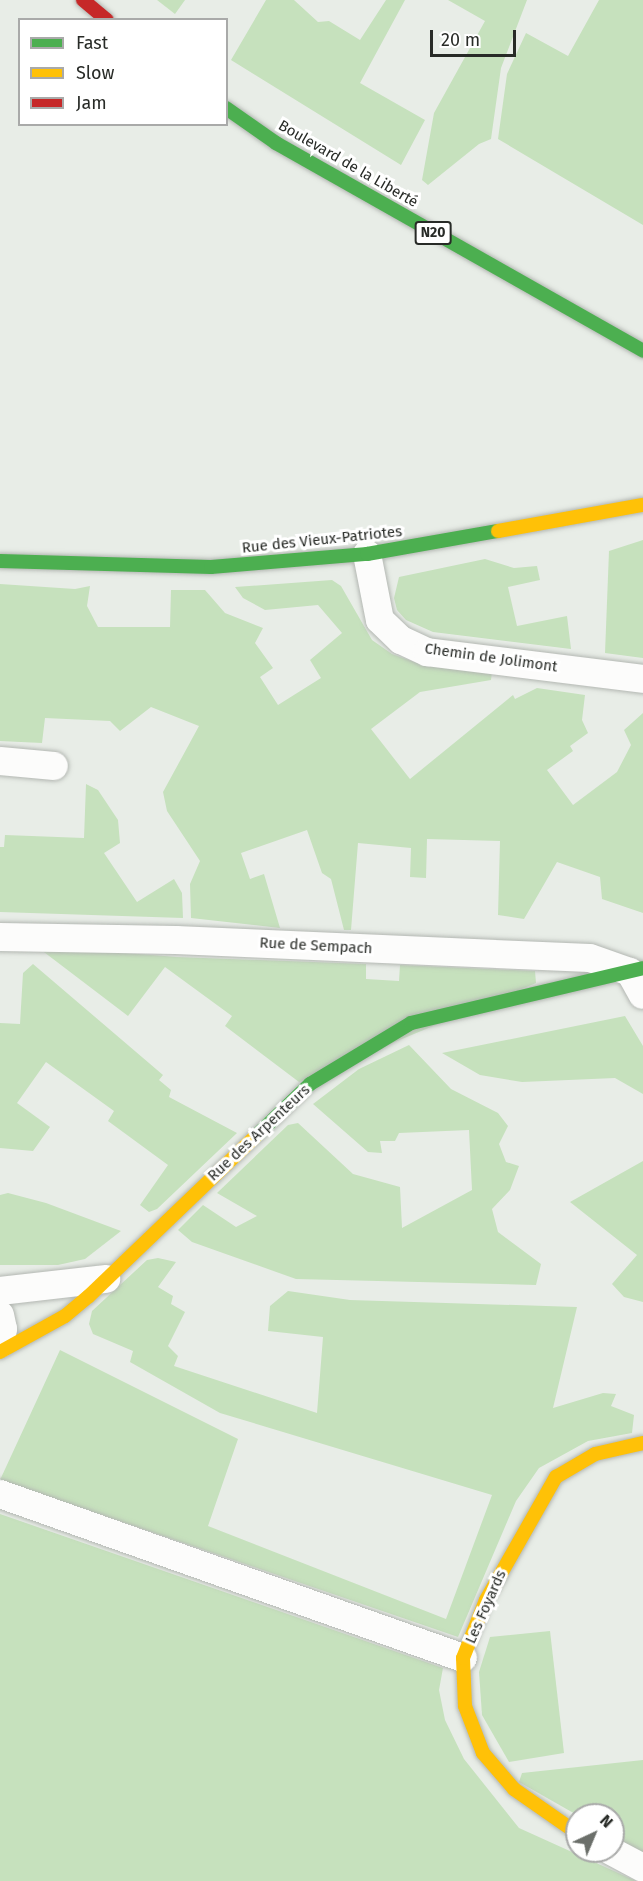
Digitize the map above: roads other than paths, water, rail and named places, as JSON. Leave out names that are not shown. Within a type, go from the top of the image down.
[{"type":"street","points":[[83,0],[105,18]]},
{"type":"street","name":"Boulevard de la Liberté","points":[[228,109],[276,143],[643,351]]},
{"type":"street","name":"Rue des Vieux-Patriotes","points":[[0,561],[211,567],[367,554],[643,505]]},
{"type":"street","name":"Chemin de Jolimont","points":[[367,554],[380,620],[401,640],[427,652],[643,679]]},
{"type":"street","points":[[0,761],[54,766]]},
{"type":"street","name":"Rue de Sempach","points":[[0,938],[176,940],[590,958],[639,978]]},
{"type":"street","name":"Rue des Arpenteurs","points":[[0,1352],[65,1316],[310,1084],[411,1023],[639,978]]},
{"type":"street","points":[[0,1291],[106,1279]]},
{"type":"street","points":[[0,1315],[3,1329],[0,1344]]},
{"type":"street","name":"Les Foyards","points":[[565,1825],[514,1789],[483,1753],[465,1706],[463,1658],[486,1600],[556,1477],[595,1454],[643,1443]]},
{"type":"street","points":[[0,1494],[463,1658]]},
{"type":"street","points":[[625,1858],[643,1868]]}]
